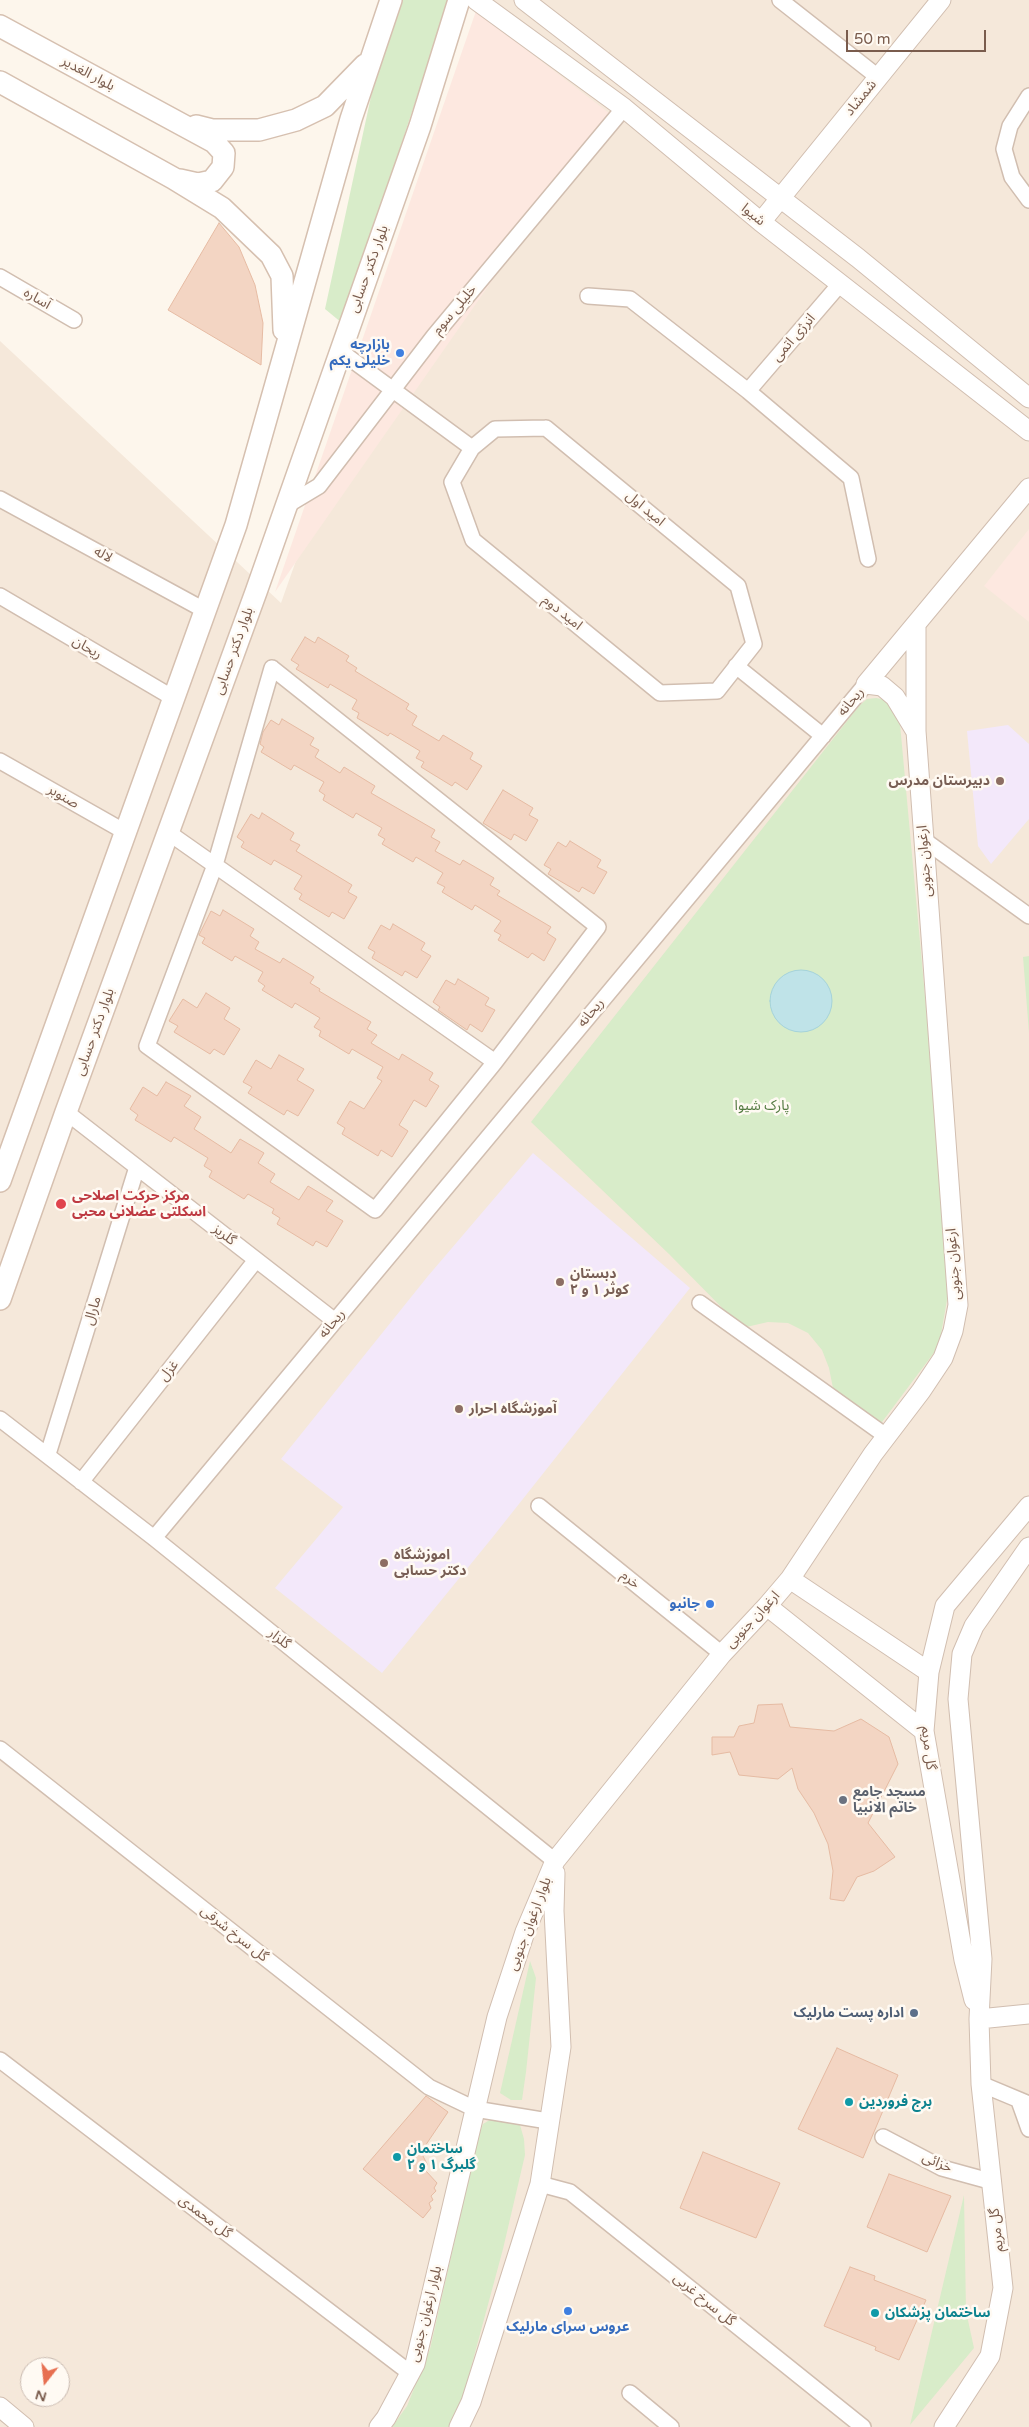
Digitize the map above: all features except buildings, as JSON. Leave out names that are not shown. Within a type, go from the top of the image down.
[{"type":"main road","points":[[1,1171],[175,699],[236,525],[284,350],[351,120],[391,0]]},
{"type":"main road","name":"بلوار دکتر حسابی","points":[[0,1299],[66,1112],[169,833],[420,126],[459,0]]},
{"type":"main road","name":"بلوار الغدیر","points":[[0,26],[177,121]]},
{"type":"main road","points":[[177,121],[212,130],[259,130],[296,120],[325,106],[350,83],[372,57]]},
{"type":"main road","points":[[0,82],[173,178],[222,208],[271,255],[282,276],[284,350]]},
{"type":"main road","points":[[173,178],[198,184],[212,181],[223,167],[224,153],[214,142],[177,121]]},
{"type":"street","name":"شیوا","points":[[476,0],[543,47],[624,108],[761,222],[1029,431]]},
{"type":"street","points":[[780,0],[878,77]]},
{"type":"street","name":"شمشاد","points":[[761,222],[780,196],[941,0]]},
{"type":"street","points":[[532,2],[553,22],[780,196],[1029,398]]},
{"type":"street","points":[[543,47],[553,22]]},
{"type":"street","points":[[1029,96],[1010,126],[1004,149],[1012,177],[1029,200]]},
{"type":"street","name":"خلیلی سوم","points":[[284,507],[319,486],[391,390],[624,108]]},
{"type":"street","name":"آساره","points":[[0,277],[74,320]]},
{"type":"street","name":"انرژی اتمی","points":[[748,391],[840,284]]},
{"type":"street","points":[[588,296],[630,299],[748,391],[851,478],[868,558]]},
{"type":"street","points":[[340,351],[472,448]]},
{"type":"street","name":"امید اول","points":[[472,448],[495,429],[546,428],[715,567],[738,586],[754,644],[736,666]]},
{"type":"street","name":"امید دوم","points":[[472,448],[452,482],[473,540],[660,693],[717,691],[736,666]]},
{"type":"street","name":"ریحانه","points":[[154,1538],[1029,488]]},
{"type":"street","name":"لاله","points":[[0,499],[206,611]]},
{"type":"street","name":"ریحان","points":[[0,596],[175,699]]},
{"type":"street","name":"ارغوان جنوبی","points":[[555,1861],[722,1654],[768,1606],[790,1579],[886,1436],[921,1391],[943,1358],[952,1331],[958,1305],[916,731],[916,624]]},
{"type":"street","points":[[736,666],[823,736]]},
{"type":"street","points":[[272,668],[598,927],[495,1062],[375,1210],[148,1046],[215,865],[272,668]]},
{"type":"street","points":[[866,684],[882,686],[895,697],[916,731]]},
{"type":"street","name":"صنوبر","points":[[0,761],[126,833]]},
{"type":"street","points":[[169,833],[495,1062]]},
{"type":"street","points":[[924,840],[1029,916]]},
{"type":"street","name":"گلریز","points":[[66,1112],[335,1321]]},
{"type":"street","name":"مارال","points":[[48,1454],[137,1167]]},
{"type":"street","name":"غزل","points":[[82,1482],[256,1260]]},
{"type":"street","points":[[700,1303],[886,1436]]},
{"type":"street","name":"گلزار","points":[[0,1419],[48,1454],[154,1538],[555,1861]]},
{"type":"street","name":"خرم","points":[[539,1506],[722,1654]]},
{"type":"street","name":"گل مریم","points":[[979,2019],[964,1960],[924,1730],[929,1672],[945,1606],[1029,1506]]},
{"type":"street","name":"گل مریم","points":[[944,2427],[990,2356],[1003,2288],[982,2084],[979,2019],[982,1959],[958,1699],[962,1654],[974,1626],[1029,1546]]},
{"type":"street","points":[[790,1579],[929,1672]]},
{"type":"street","points":[[768,1606],[924,1730]]},
{"type":"street","name":"گل سرخ شرقی","points":[[0,1749],[429,2087],[475,2109],[548,2122]]},
{"type":"street","name":"بلوار ارغوان جنوبی","points":[[379,2427],[415,2364],[497,2017],[525,1932],[555,1861]]},
{"type":"street","name":"بلوار ارغوان جنوبی","points":[[459,2427],[471,2402],[540,2184],[560,2047],[554,1911],[555,1861]]},
{"type":"street","points":[[979,2019],[1029,2014]]},
{"type":"street","name":"گل محمدی","points":[[0,2060],[410,2373]]},
{"type":"street","points":[[982,2084],[1026,2098],[1029,2129]]},
{"type":"street","name":"خزائی","points":[[883,2137],[942,2168],[993,2182]]},
{"type":"street","name":"گل سرخ غربی","points":[[540,2184],[570,2192],[863,2427]]},
{"type":"street","points":[[630,2393],[671,2427]]},
{"type":"street","points":[[0,2407],[24,2427]]},
{"type":"shaded area","points":[[494,0],[1029,0],[1029,2427],[0,2427],[0,341],[281,603]]},
{"type":"shaded area","name":"بازارچه خلیلی یکم","points":[[476,11],[609,113],[275,592]]},
{"type":"shaded area","points":[[1029,529],[1029,622],[984,586]]},
{"type":"shaded area","name":"دبیرستان مدرس","points":[[1008,725],[1029,744],[1029,819],[991,864],[978,846],[967,731]]},
{"type":"shaded area","points":[[533,1153],[690,1288],[492,1538],[382,1673],[275,1588],[343,1507],[281,1459],[428,1276]]},
{"type":"green space","points":[[403,0],[449,0],[342,323],[325,309],[372,92]]},
{"type":"green space","name":"پارک شیوا","points":[[867,699],[887,700],[900,724],[926,1007],[948,1294],[939,1346],[876,1430],[834,1393],[829,1368],[822,1350],[808,1333],[788,1323],[768,1322],[742,1328],[669,1254],[531,1122],[859,706]]},
{"type":"green space","points":[[1029,956],[1029,1033],[1023,957]]},
{"type":"green space","points":[[530,1961],[536,1978],[526,2072],[522,2100],[511,2100],[500,2093]]},
{"type":"green space","points":[[493,2118],[507,2119],[520,2125],[524,2139],[525,2155],[503,2249],[463,2397],[455,2419],[449,2427],[392,2427],[407,2406],[430,2349],[478,2138],[483,2124]]},
{"type":"green space","points":[[964,2195],[966,2311],[974,2348],[910,2425]]},
{"type":"water","points":[[801,970],[813,973],[823,979],[829,989],[832,1001],[829,1013],[823,1023],[813,1029],[801,1032],[789,1029],[779,1023],[773,1013],[770,1001],[773,989],[779,979],[789,973]]},
{"type":"place","name":"بازارچه خلیلی یکم","points":[[400,353]]},
{"type":"place","name":"دبیرستان مدرس","points":[[1000,781]]},
{"type":"place","name":"مرکز حرکت اصلاحی اسکلتی عضلانی محبی","points":[[61,1204]]},
{"type":"place","name":"دبستان کوثر ۱ و ۲","points":[[560,1282]]},
{"type":"place","name":"آموزشگاه احرار","points":[[459,1409]]},
{"type":"place","name":"اموزشگاه دکتر حسابی","points":[[384,1563]]},
{"type":"place","name":"جانبو","points":[[710,1604]]},
{"type":"place","name":"مسجد جامع خاتم الانبیا","points":[[843,1800]]},
{"type":"place","name":"اداره پست مارلیک","points":[[914,2013]]},
{"type":"place","name":"برج فروردین","points":[[849,2102]]},
{"type":"place","name":"ساختمان گلبرگ ۱ و ۲","points":[[397,2157]]},
{"type":"place","name":"عروس سرای مارلیک","points":[[568,2311]]},
{"type":"place","name":"ساختمان پزشکان","points":[[875,2313]]}]
